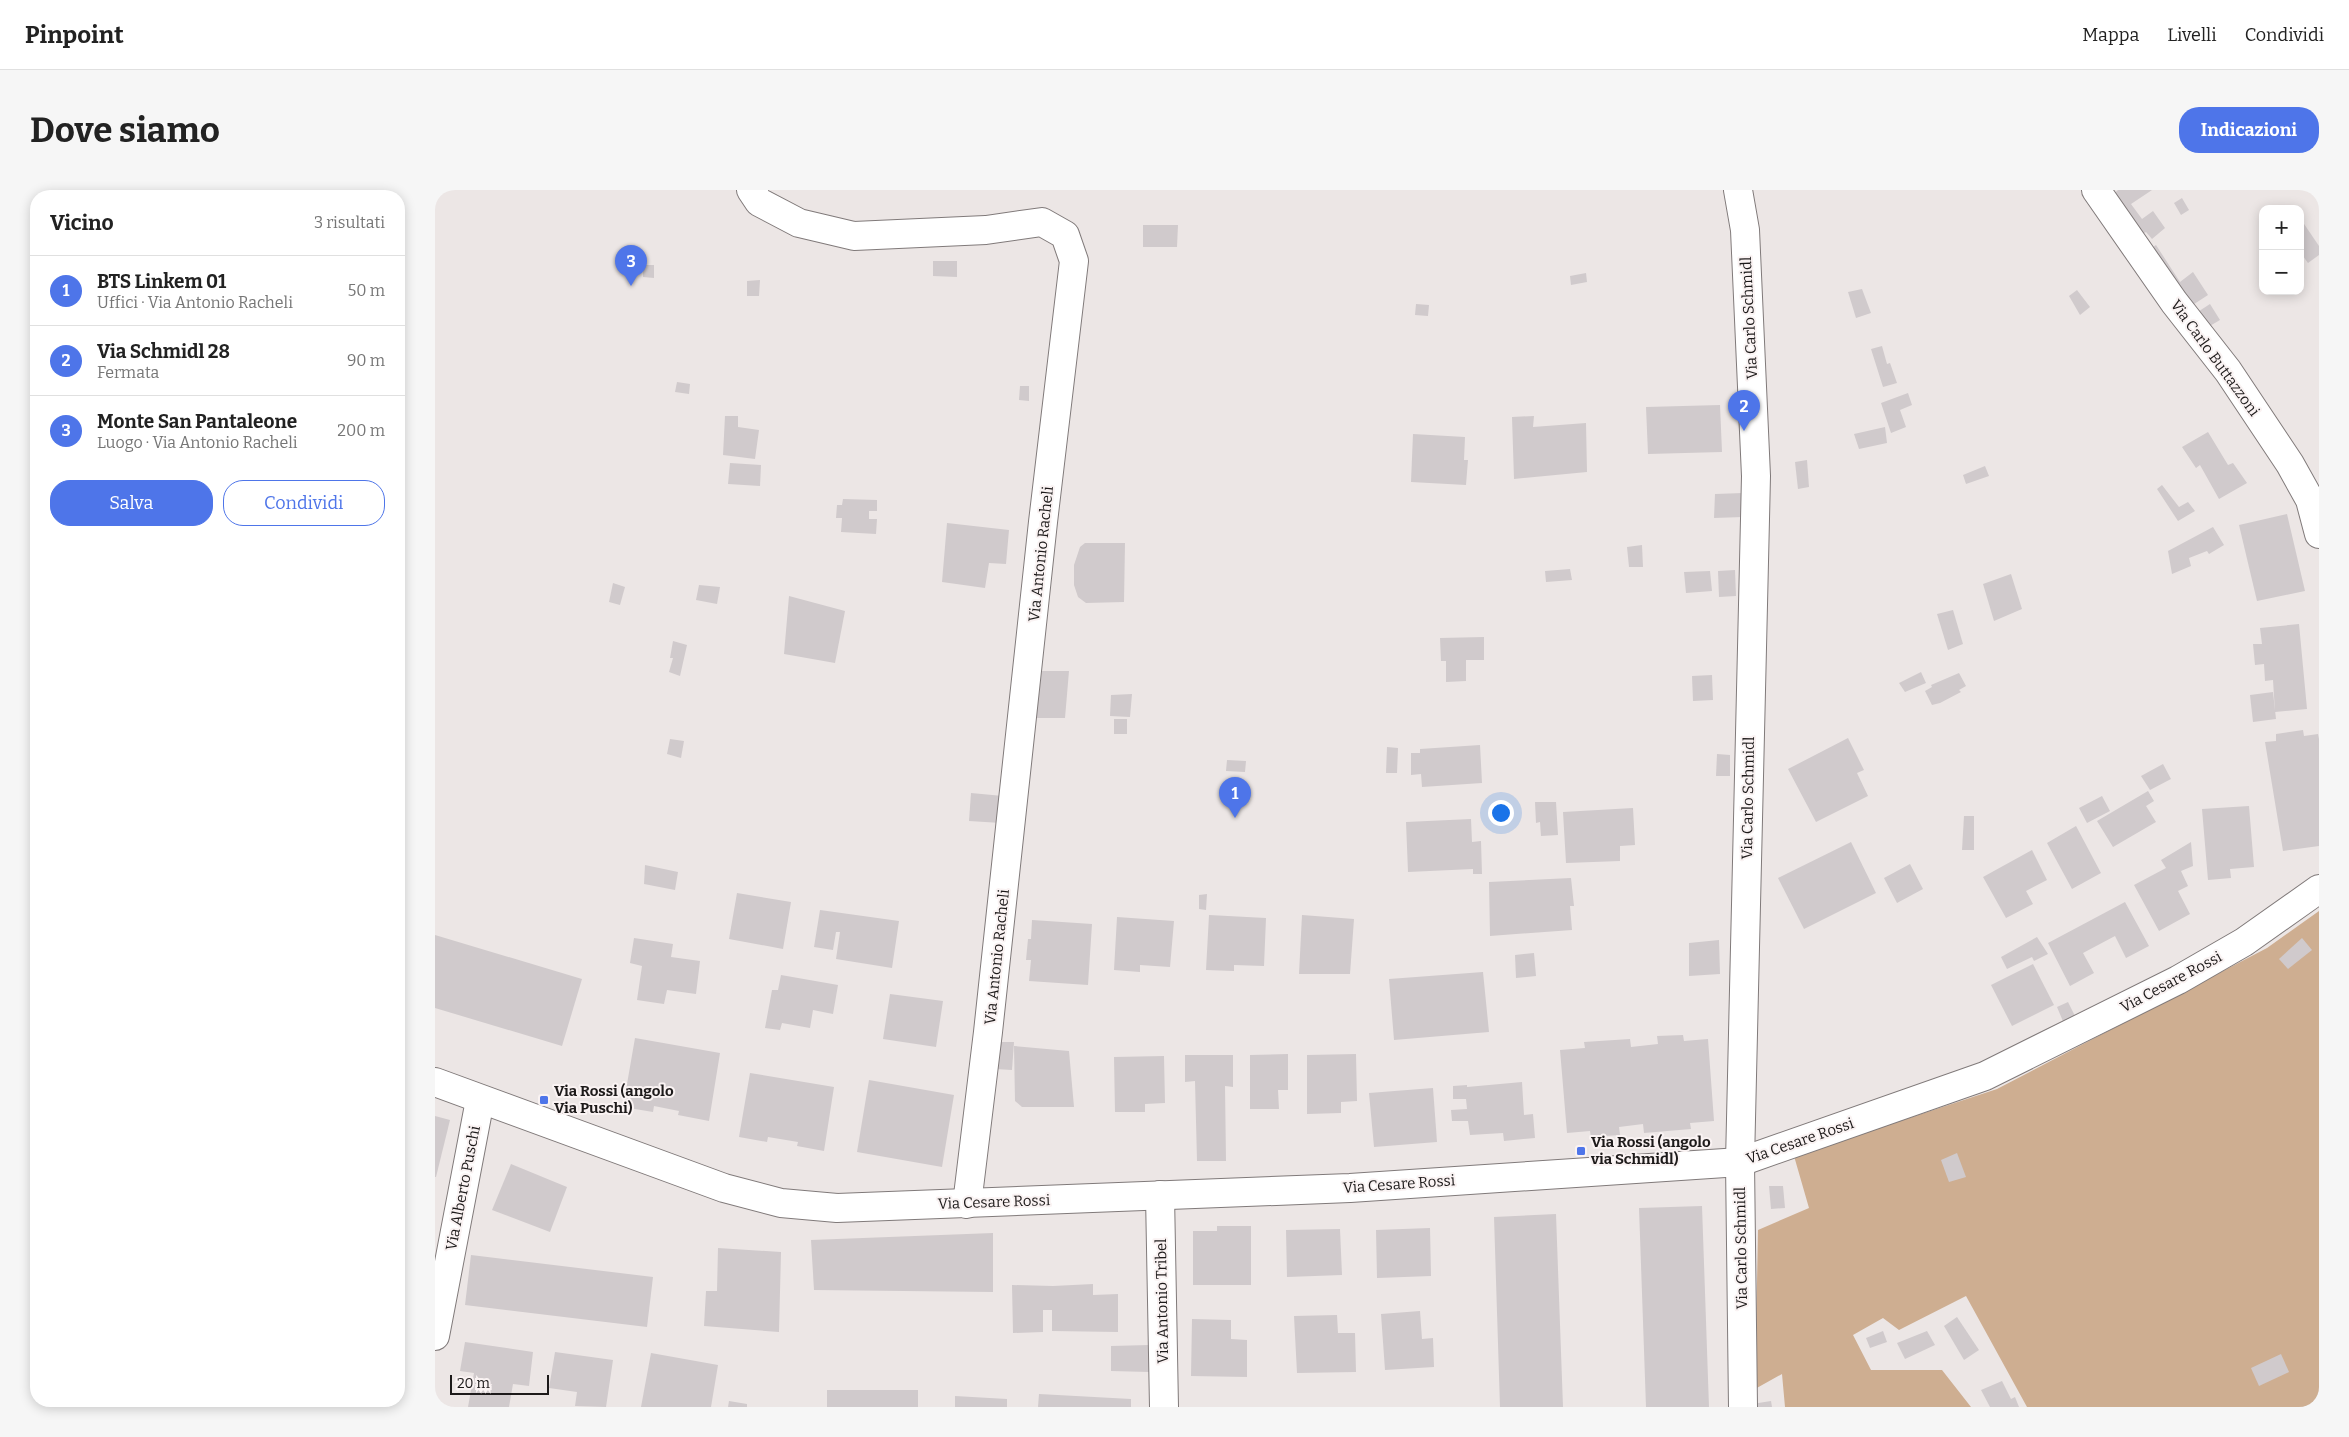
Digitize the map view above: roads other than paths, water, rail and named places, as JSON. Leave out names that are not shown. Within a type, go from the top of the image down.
[{"type":"street","name":"Via Antonio Racheli","points":[[751,190],[759,202],[799,223],[855,236],[986,230],[1042,222],[1065,236],[1074,261],[1063,343],[988,1032],[967,1204]]},
{"type":"street","name":"Via Carlo Schmidl","points":[[1738,190],[1745,230],[1756,476],[1740,1162],[1743,1407]]},
{"type":"street","name":"Via Carlo Buttazzoni","points":[[2096,190],[2173,302],[2228,371],[2290,464],[2310,500],[2319,534]]},
{"type":"street","name":"Via Cesare Rossi","points":[[435,1082],[724,1188],[781,1203],[837,1208],[1350,1188],[1740,1162],[1985,1076],[2178,980],[2244,942],[2319,888]]},
{"type":"street","name":"Via Alberto Puschi","points":[[435,1336],[480,1100]]},
{"type":"street","name":"Via Antonio Tribel","points":[[1160,1195],[1164,1407]]},
{"type":"place","name":"Monte San Pantaleone","points":[[631,286]]},
{"type":"place","name":"Via Schmidl 28","points":[[1744,431]]},
{"type":"place","name":"BTS Linkem 01","points":[[1235,818]]},
{"type":"place","name":"Via Rossi (angolo Via Puschi)","points":[[544,1100]]},
{"type":"place","name":"Via Rossi (angolo via Schmidl)","points":[[1581,1151]]}]
